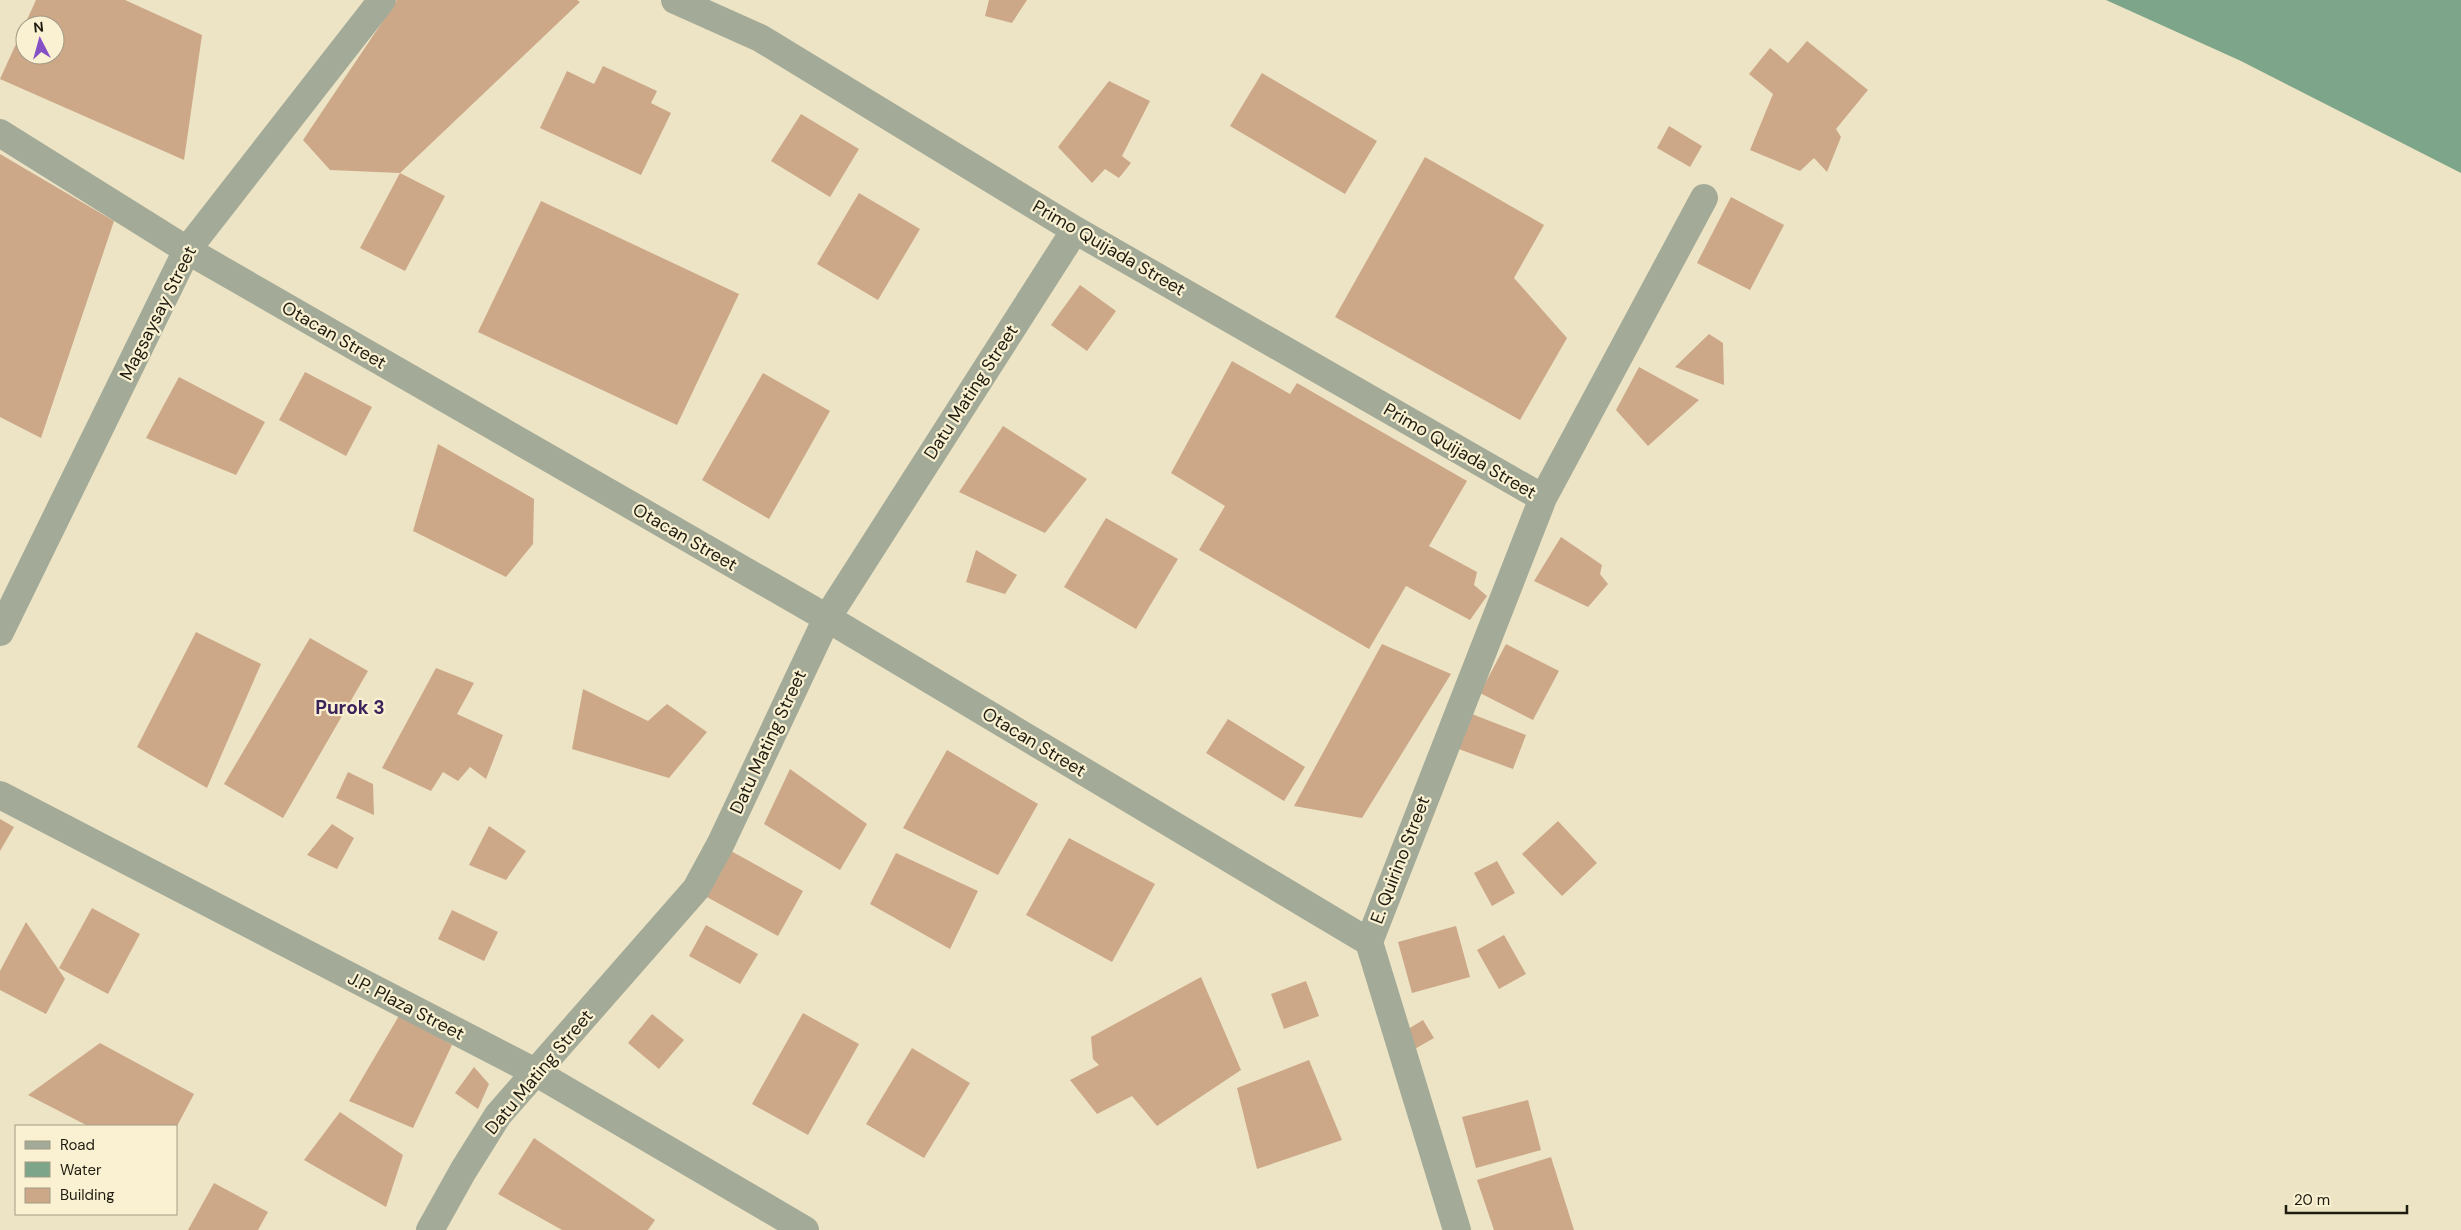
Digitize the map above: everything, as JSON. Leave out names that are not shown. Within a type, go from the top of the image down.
[{"type":"street","name":"Magsaysay Street","points":[[0,632],[187,250],[382,0]]},
{"type":"street","name":"Primo Quijada Street","points":[[675,0],[760,38],[1075,230],[1543,498]]},
{"type":"street","name":"Otacan Street","points":[[0,133],[187,250],[827,618],[1369,942]]},
{"type":"street","name":"E. Quirino Street","points":[[1457,1230],[1369,942],[1543,498],[1704,198]]},
{"type":"street","name":"Datu Mating Street","points":[[430,1230],[498,1115],[696,889],[721,843],[827,618],[1075,230]]},
{"type":"street","name":"J.P. Plaza Street","points":[[0,795],[535,1072],[805,1230]]},
{"type":"water","points":[[2106,0],[2461,0],[2461,173],[2241,61]]},
{"type":"building","points":[[36,0],[125,0],[202,35],[184,160],[0,79],[15,46],[15,65],[65,65],[65,15],[29,15]]},
{"type":"building","points":[[397,0],[577,0],[580,2],[400,173],[330,170],[303,140]]},
{"type":"building","points":[[989,0],[1027,0],[1012,23],[985,16]]},
{"type":"building","points":[[1807,41],[1868,90],[1836,129],[1841,137],[1827,172],[1814,158],[1800,171],[1750,150],[1773,94],[1749,74],[1770,48],[1788,63]]},
{"type":"building","points":[[603,66],[657,91],[651,103],[671,113],[641,175],[540,128],[567,71],[594,84]]},
{"type":"building","points":[[1262,73],[1377,141],[1345,194],[1230,126]]},
{"type":"building","points":[[1109,81],[1150,101],[1122,156],[1131,163],[1119,178],[1105,169],[1092,183],[1058,147]]},
{"type":"building","points":[[801,114],[859,149],[830,197],[771,161]]},
{"type":"building","points":[[1669,126],[1702,146],[1690,167],[1657,148]]},
{"type":"building","points":[[0,154],[114,221],[41,438],[0,417]]},
{"type":"building","points":[[1425,157],[1544,225],[1514,278],[1567,338],[1520,420],[1335,317]]},
{"type":"building","points":[[400,173],[445,196],[405,271],[360,248]]},
{"type":"building","points":[[859,193],[920,229],[878,300],[817,264]]},
{"type":"building","points":[[1731,197],[1784,225],[1750,290],[1697,263]]},
{"type":"building","points":[[541,201],[739,294],[677,425],[478,332]]},
{"type":"building","points":[[1080,285],[1116,311],[1087,351],[1051,325]]},
{"type":"building","points":[[1709,334],[1723,343],[1724,385],[1675,367]]},
{"type":"building","points":[[1232,361],[1290,394],[1297,383],[1467,481],[1429,546],[1477,572],[1474,585],[1487,596],[1470,620],[1406,586],[1369,649],[1199,550],[1225,506],[1171,473]]},
{"type":"building","points":[[1639,367],[1699,400],[1648,446],[1616,410]]},
{"type":"building","points":[[305,372],[372,407],[346,456],[279,420]]},
{"type":"building","points":[[763,373],[830,411],[769,519],[702,480]]},
{"type":"building","points":[[179,377],[265,422],[236,475],[146,438]]},
{"type":"building","points":[[1003,426],[1087,479],[1045,533],[959,492]]},
{"type":"building","points":[[438,444],[534,499],[533,544],[506,577],[413,531]]},
{"type":"building","points":[[1106,518],[1178,559],[1136,629],[1064,587]]},
{"type":"building","points":[[1561,537],[1602,565],[1600,574],[1608,584],[1588,607],[1534,581]]},
{"type":"building","points":[[976,550],[1017,575],[1005,594],[966,582]]},
{"type":"building","points":[[196,632],[261,664],[207,788],[137,747]]},
{"type":"building","points":[[310,638],[368,671],[283,818],[224,784]]},
{"type":"building","points":[[1382,644],[1451,674],[1362,818],[1294,806]]},
{"type":"building","points":[[1506,644],[1559,671],[1533,720],[1480,693]]},
{"type":"building","points":[[436,668],[474,683],[457,714],[503,735],[486,779],[470,767],[458,781],[443,772],[431,791],[382,768]]},
{"type":"building","points":[[583,689],[648,721],[667,704],[707,732],[669,778],[572,749]]},
{"type":"building","points":[[1459,709],[1526,735],[1513,769],[1445,744]]},
{"type":"building","points":[[1228,719],[1305,767],[1284,801],[1206,753]]},
{"type":"building","points":[[947,750],[1038,804],[998,875],[903,828]]},
{"type":"building","points":[[790,769],[867,824],[840,870],[764,824]]},
{"type":"building","points":[[348,772],[373,784],[374,815],[336,798]]},
{"type":"building","points":[[0,819],[14,827],[0,851]]},
{"type":"building","points":[[1558,821],[1597,863],[1562,896],[1522,854]]},
{"type":"building","points":[[332,824],[354,838],[337,869],[307,855]]},
{"type":"building","points":[[489,826],[526,851],[506,880],[469,865]]},
{"type":"building","points":[[1069,838],[1155,884],[1112,962],[1026,915]]},
{"type":"building","points":[[731,851],[803,891],[778,936],[705,896]]},
{"type":"building","points":[[896,853],[978,891],[950,949],[870,904]]},
{"type":"building","points":[[1497,861],[1515,893],[1492,906],[1474,873]]},
{"type":"building","points":[[92,908],[140,934],[108,994],[59,968]]},
{"type":"building","points":[[452,910],[498,932],[484,961],[438,939]]},
{"type":"building","points":[[26,922],[65,979],[46,1014],[0,990],[0,971]]},
{"type":"building","points":[[706,925],[758,954],[740,984],[689,956]]},
{"type":"building","points":[[1456,926],[1470,977],[1412,993],[1398,942]]},
{"type":"building","points":[[1504,935],[1526,974],[1499,989],[1477,950]]},
{"type":"building","points":[[1201,977],[1241,1070],[1157,1126],[1132,1096],[1097,1114],[1070,1080],[1099,1065],[1093,1059],[1091,1037]]},
{"type":"building","points":[[1306,981],[1319,1016],[1284,1029],[1271,994]]},
{"type":"building","points":[[803,1013],[859,1044],[808,1135],[752,1104]]},
{"type":"building","points":[[400,1014],[452,1045],[413,1128],[349,1101]]},
{"type":"building","points":[[652,1014],[684,1040],[659,1069],[628,1043]]},
{"type":"building","points":[[1423,1020],[1434,1038],[1413,1050],[1403,1032]]},
{"type":"building","points":[[100,1043],[194,1094],[178,1125],[86,1125],[28,1095]]},
{"type":"building","points":[[912,1048],[970,1083],[924,1158],[866,1124]]},
{"type":"building","points":[[1309,1060],[1342,1140],[1257,1169],[1237,1088]]},
{"type":"building","points":[[474,1067],[489,1084],[478,1109],[455,1093]]},
{"type":"building","points":[[1528,1100],[1541,1150],[1476,1168],[1462,1117]]},
{"type":"building","points":[[340,1112],[403,1155],[386,1207],[304,1160]]},
{"type":"building","points":[[534,1138],[655,1220],[648,1230],[562,1230],[498,1194]]},
{"type":"building","points":[[1551,1157],[1574,1230],[1494,1230],[1477,1180]]},
{"type":"building","points":[[214,1183],[268,1212],[258,1230],[188,1230]]},
{"type":"district","name":"Purok 3","points":[[350,707]]}]
